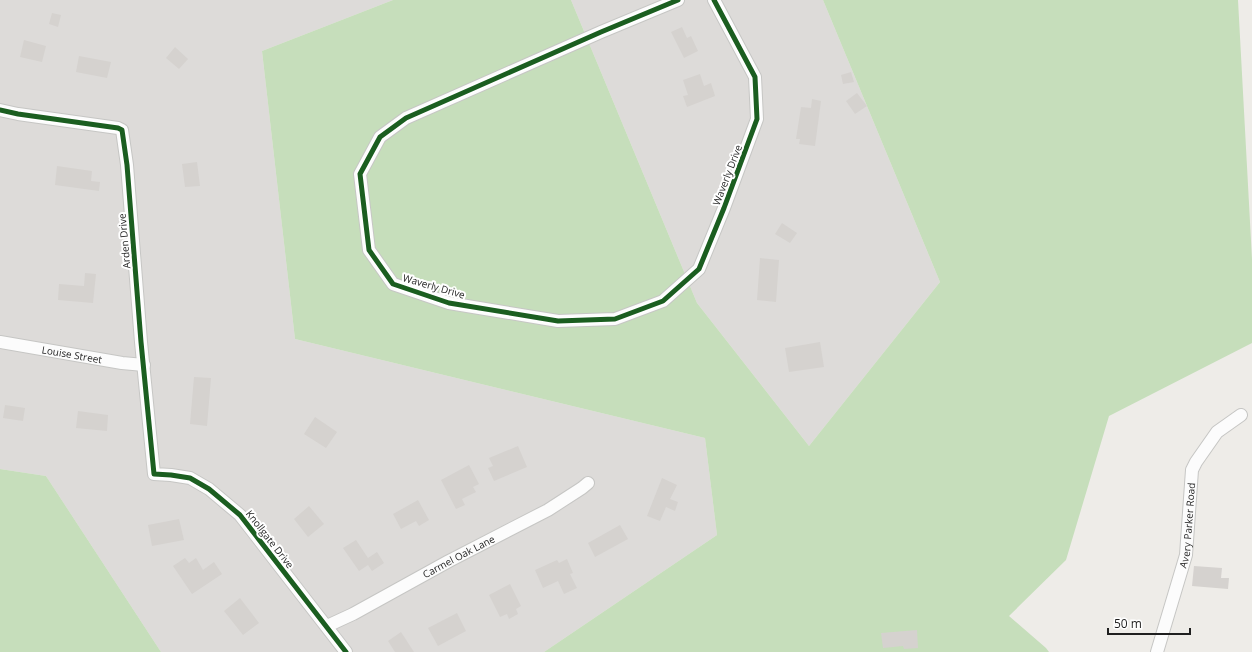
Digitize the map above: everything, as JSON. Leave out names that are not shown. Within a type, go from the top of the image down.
[{"type":"street","name":"Waverly Drive","points":[[678,0],[601,32],[406,118],[380,137],[360,174],[369,250],[393,284],[450,302],[558,321],[615,319],[663,301],[699,269],[724,208],[757,118],[755,77],[714,0]]},
{"type":"street","name":"Arden Drive","points":[[0,110],[18,114],[118,128],[122,130],[127,165],[154,474]]},
{"type":"street","name":"Louise Street","points":[[0,342],[122,363],[144,365]]},
{"type":"street","name":"Avery Parker Road","points":[[1157,652],[1186,555],[1192,470],[1217,432],[1241,415]]},
{"type":"street","name":"Knollgate Drive","points":[[154,474],[190,478],[209,489],[244,519],[346,652]]},
{"type":"street","name":"Carmel Oak Lane","points":[[327,626],[548,510],[588,483]]},
{"type":"shaded area","points":[[0,0],[393,0],[262,51],[295,339],[705,438],[717,535],[544,652],[161,652],[46,476],[0,469]]},
{"type":"shaded area","points":[[571,0],[823,0],[940,282],[809,446],[697,303]]},
{"type":"green space","points":[[393,0],[571,0],[697,303],[809,446],[940,282],[823,0],[1238,0],[1252,259],[1252,343],[1109,416],[1066,560],[1009,616],[1049,652],[544,652],[717,535],[705,438],[295,339],[262,51]]},
{"type":"green space","points":[[0,469],[46,476],[161,652],[0,652]]},
{"type":"building","points":[[52,13],[61,15],[58,27],[49,24]]},
{"type":"building","points":[[682,27],[687,38],[691,36],[698,51],[684,58],[671,32]]},
{"type":"building","points":[[24,40],[46,46],[42,62],[20,57]]},
{"type":"building","points":[[175,47],[188,59],[179,69],[166,58]]},
{"type":"building","points":[[79,56],[111,62],[107,78],[76,72]]},
{"type":"building","points":[[851,72],[854,82],[843,84],[841,75]]},
{"type":"building","points":[[700,74],[704,86],[711,83],[715,96],[687,107],[683,96],[688,95],[683,80]]},
{"type":"building","points":[[857,93],[867,106],[855,114],[846,101]]},
{"type":"building","points":[[812,99],[821,101],[815,146],[799,144],[800,139],[796,139],[801,107],[811,108]]},
{"type":"building","points":[[197,162],[200,186],[185,187],[182,164]]},
{"type":"building","points":[[57,166],[92,171],[91,181],[100,182],[99,191],[55,185]]},
{"type":"building","points":[[782,223],[797,233],[790,243],[775,234]]},
{"type":"building","points":[[760,258],[779,260],[776,302],[757,300]]},
{"type":"building","points":[[85,273],[96,274],[93,303],[58,300],[59,284],[84,286]]},
{"type":"building","points":[[820,342],[824,367],[789,372],[785,348]]},
{"type":"building","points":[[194,377],[211,378],[207,426],[190,424]]},
{"type":"building","points":[[5,405],[25,408],[23,421],[3,418]]},
{"type":"building","points":[[78,411],[108,415],[107,431],[76,428]]},
{"type":"building","points":[[315,417],[337,432],[326,448],[304,434]]},
{"type":"building","points":[[518,446],[527,467],[494,481],[488,468],[493,466],[489,458]]},
{"type":"building","points":[[469,465],[479,484],[473,487],[476,492],[462,499],[465,505],[456,509],[441,480]]},
{"type":"building","points":[[662,478],[677,485],[670,499],[678,502],[675,511],[666,507],[660,521],[647,516]]},
{"type":"building","points":[[418,500],[429,520],[419,526],[416,521],[401,529],[393,514]]},
{"type":"building","points":[[309,506],[324,524],[308,537],[294,519]]},
{"type":"building","points":[[179,519],[184,540],[152,546],[148,525]]},
{"type":"building","points":[[620,525],[628,539],[595,557],[588,543]]},
{"type":"building","points":[[356,540],[368,558],[377,552],[384,563],[372,571],[368,565],[359,571],[343,548]]},
{"type":"building","points":[[185,558],[189,563],[196,558],[203,570],[214,562],[222,574],[192,594],[173,566]]},
{"type":"building","points":[[567,559],[573,573],[570,574],[577,588],[564,594],[558,581],[543,588],[535,570],[557,560],[559,563]]},
{"type":"building","points":[[1194,566],[1222,568],[1221,578],[1229,578],[1228,589],[1192,586]]},
{"type":"building","points":[[510,584],[521,606],[516,609],[518,614],[509,619],[507,614],[500,617],[489,595]]},
{"type":"building","points":[[240,598],[259,623],[243,635],[224,611]]},
{"type":"building","points":[[457,613],[466,631],[438,646],[428,628]]},
{"type":"building","points":[[917,630],[918,648],[904,649],[903,646],[883,648],[881,633]]},
{"type":"building","points":[[401,632],[414,652],[395,652],[388,641]]},
{"type":"cycle path","points":[[678,0],[601,32],[406,118],[380,137],[360,174],[369,250],[393,284],[449,303],[558,321],[615,319],[663,301],[699,269],[724,208],[757,119],[755,77],[714,0]]},
{"type":"cycle path","points":[[0,110],[18,114],[118,128],[122,130],[127,165],[141,342],[154,474],[190,478],[209,489],[240,515],[346,652]]}]
